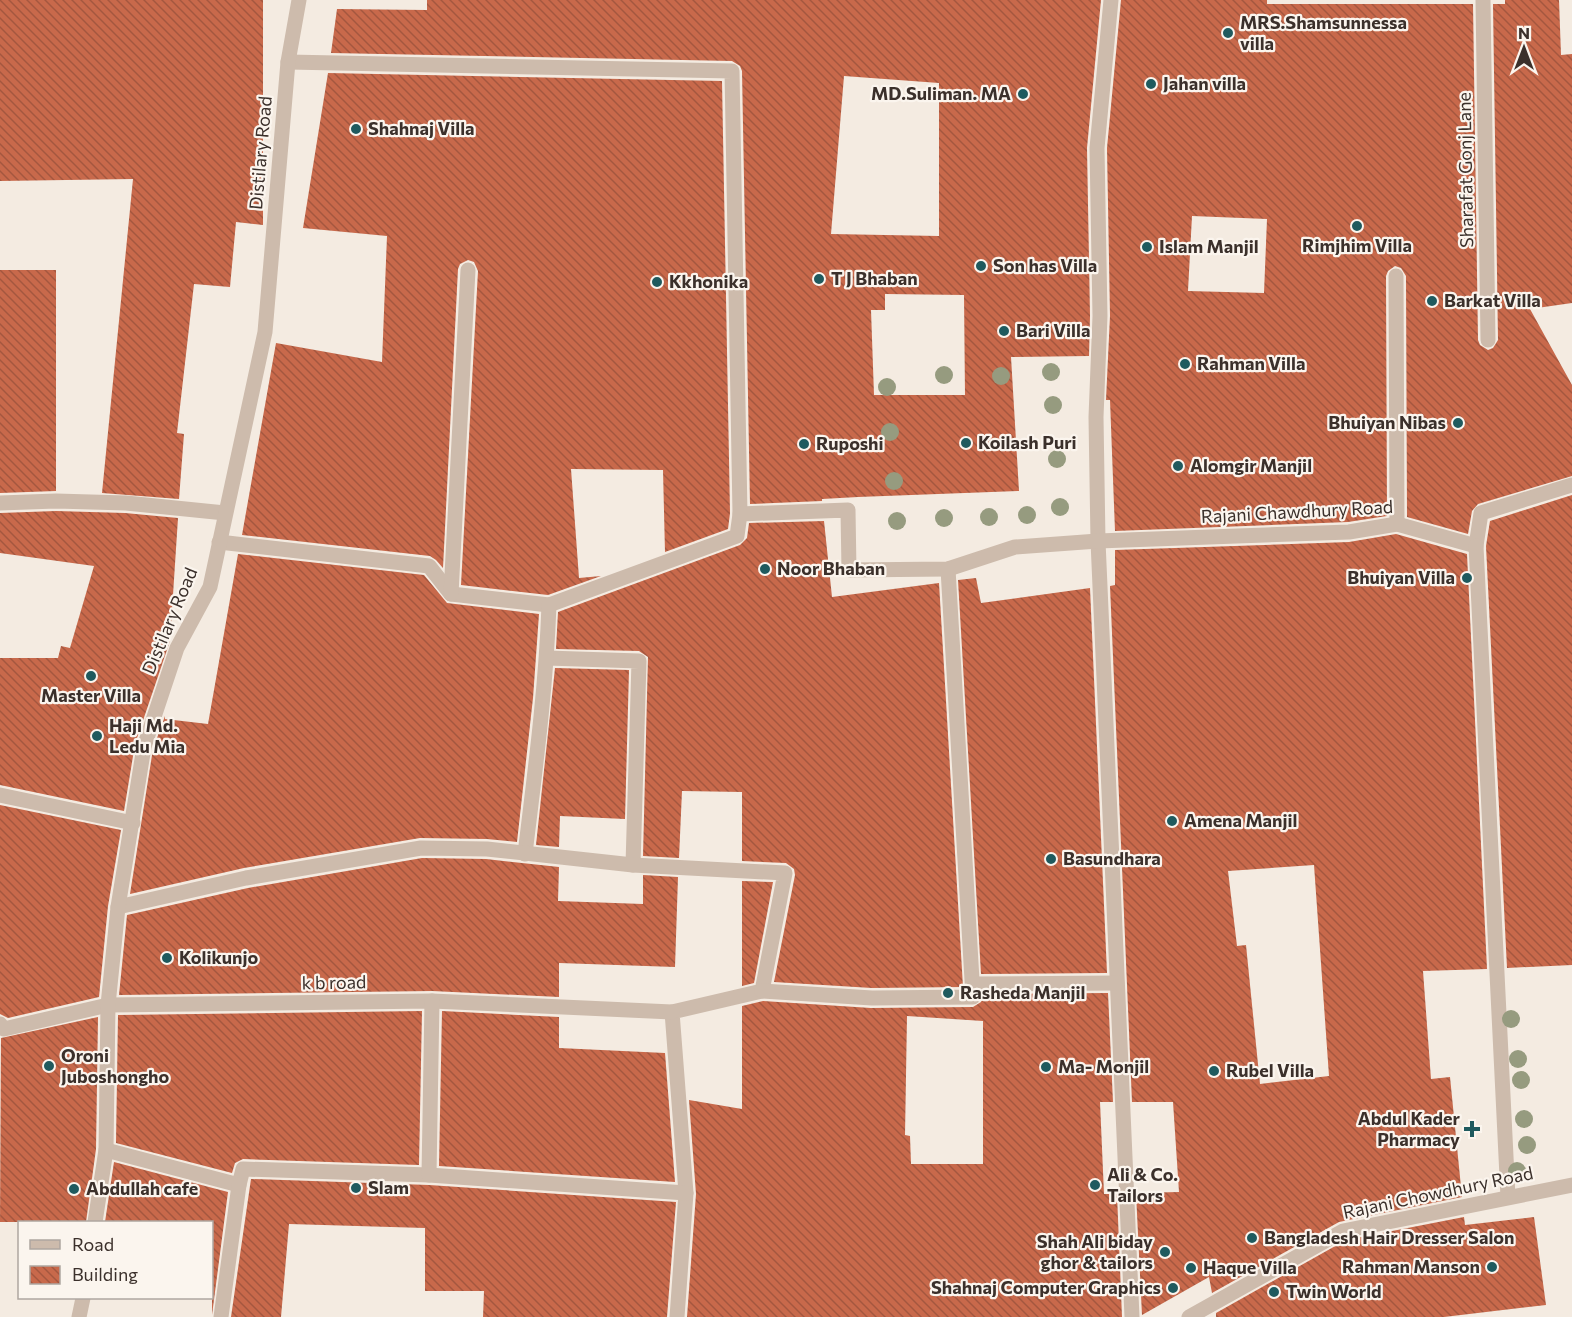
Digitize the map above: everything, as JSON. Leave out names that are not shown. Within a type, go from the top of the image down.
[{"type":"street","name":"Distilary Road","points":[[95,1221],[106,1150],[108,1005],[118,907],[144,747],[177,648],[210,587],[265,332],[288,62],[299,0]]},
{"type":"street","points":[[1111,0],[1097,148],[1100,316],[1096,417],[1098,541],[1132,1317]]},
{"type":"street","name":"Sharafat Gonj Lane","points":[[1483,0],[1488,340]]},
{"type":"street","points":[[219,542],[429,566],[451,594],[549,605],[737,536],[740,514],[732,70],[288,62]]},
{"type":"street","points":[[451,594],[468,270]]},
{"type":"street","points":[[1396,276],[1397,524]]},
{"type":"street","points":[[1508,1197],[1476,546],[1481,513],[1572,485]]},
{"type":"street","points":[[0,503],[56,501],[126,503],[225,513]]},
{"type":"street","name":"Rajani Chawdhury Road","points":[[740,514],[848,510],[849,570],[948,569],[1015,547],[1098,541],[1349,532],[1397,524],[1476,546]]},
{"type":"street","points":[[948,569],[974,984],[1117,983]]},
{"type":"street","points":[[525,854],[540,736],[549,605]]},
{"type":"street","points":[[547,658],[639,661],[633,865]]},
{"type":"street","points":[[0,795],[133,823]]},
{"type":"street","points":[[118,907],[246,878],[421,848],[487,849],[633,865],[785,873],[762,991]]},
{"type":"street","name":"k b road","points":[[0,1024],[4,1029],[108,1005],[432,1001],[672,1012],[762,991],[872,998],[973,997],[974,984]]},
{"type":"street","points":[[429,1175],[432,1001]]},
{"type":"street","points":[[672,1012],[686,1193],[677,1317]]},
{"type":"street","points":[[106,1150],[239,1185]]},
{"type":"street","points":[[221,1317],[243,1169],[429,1175],[686,1193]]},
{"type":"street","name":"Rajani Chowdhury Road","points":[[1196,1315],[1343,1231],[1572,1185]]},
{"type":"street","points":[[79,1317],[83,1299]]},
{"type":"building","points":[[0,0],[263,0],[263,225],[236,222],[230,287],[194,284],[177,433],[184,434],[179,499],[102,493],[133,179],[0,181]]},
{"type":"building","points":[[427,0],[1101,0],[1087,148],[1089,356],[1011,357],[1019,491],[750,504],[742,71],[740,66],[732,61],[331,53],[337,9],[427,10]],"holes":[[[844,76],[939,83],[939,236],[831,234]],[[885,294],[964,295],[965,395],[874,395],[871,310],[885,310]]]},
{"type":"building","points":[[1121,0],[1267,0],[1267,4],[1473,4],[1478,340],[1480,345],[1488,350],[1493,348],[1498,340],[1493,4],[1505,4],[1505,0],[1559,0],[1561,55],[1572,54],[1572,303],[1530,309],[1572,385],[1572,476],[1478,504],[1472,511],[1468,534],[1407,517],[1406,276],[1401,268],[1395,266],[1388,271],[1386,276],[1387,516],[1348,522],[1115,531],[1110,400],[1106,400],[1110,316],[1107,148]],"holes":[[[1192,216],[1267,219],[1264,293],[1188,291]]]},
{"type":"building","points":[[328,73],[722,81],[730,513],[728,529],[665,552],[663,470],[571,469],[579,578],[601,576],[548,595],[461,585],[478,271],[474,262],[468,260],[460,264],[458,269],[443,568],[430,556],[242,535],[276,343],[382,362],[387,236],[303,228]]},
{"type":"building","points":[[0,270],[56,270],[56,491],[0,493]]},
{"type":"building","points":[[1572,495],[1572,965],[1507,968],[1486,546],[1490,521]]},
{"type":"building","points":[[56,511],[125,513],[178,518],[170,641],[135,744],[124,811],[0,785],[0,658],[58,658],[61,646],[70,648],[94,566],[0,553],[0,513]]},
{"type":"building","points":[[824,521],[832,597],[939,583],[963,987],[872,988],[774,982],[795,875],[794,869],[786,863],[742,861],[742,792],[682,791],[679,858],[643,856],[648,657],[639,651],[556,649],[558,612],[740,545],[747,538],[749,523]]},
{"type":"building","points":[[1396,534],[1467,554],[1487,969],[1423,971],[1431,1079],[1450,1077],[1462,1197],[1339,1222],[1212,1293],[1209,1277],[1142,1315],[1136,1193],[1179,1192],[1173,1102],[1132,1102],[1110,586],[1115,585],[1115,550],[1349,542]],"holes":[[[1314,865],[1329,1076],[1260,1084],[1246,945],[1237,946],[1228,871]]]},
{"type":"building","points":[[238,554],[424,575],[447,603],[539,614],[533,698],[517,842],[420,838],[244,868],[130,894],[153,749],[165,716],[165,719],[208,724]]},
{"type":"building","points":[[976,578],[981,603],[1090,588],[1107,973],[981,974],[958,580]]},
{"type":"building","points":[[555,668],[629,670],[625,819],[560,816],[559,847],[536,845]]},
{"type":"building","points":[[0,805],[121,830],[108,906],[99,997],[8,1018],[0,1014]]},
{"type":"building","points":[[422,858],[486,859],[559,867],[558,901],[643,904],[643,875],[678,877],[675,967],[559,963],[559,997],[432,991],[119,995],[127,915],[248,888]]},
{"type":"building","points":[[742,881],[773,882],[754,983],[742,986]]},
{"type":"building","points":[[1108,993],[1113,1102],[1100,1102],[1104,1194],[1117,1194],[1122,1317],[687,1317],[696,1194],[689,1100],[742,1109],[742,1006],[763,1001],[871,1008],[973,1007],[981,1002],[983,994]],"holes":[[[907,1016],[983,1021],[983,1164],[911,1164],[910,1136],[905,1135]]]},
{"type":"building","points":[[422,1011],[419,1165],[243,1159],[235,1163],[232,1173],[116,1143],[118,1015]]},
{"type":"building","points":[[442,1011],[559,1017],[559,1048],[665,1053],[675,1182],[439,1166]]},
{"type":"building","points":[[98,1017],[96,1149],[86,1221],[0,1222],[1,1038]]},
{"type":"building","points":[[114,1162],[228,1192],[212,1315],[213,1221],[105,1221]]},
{"type":"building","points":[[251,1179],[429,1185],[676,1202],[667,1317],[483,1317],[484,1291],[425,1291],[425,1228],[289,1224],[281,1317],[231,1317]]},
{"type":"building","points":[[1464,1217],[1465,1225],[1534,1217],[1546,1305],[1444,1317],[1216,1317],[1216,1313],[1346,1240]]},
{"type":"place","name":"MRS.Shamsunnessa villa","points":[[1228,33]]},
{"type":"place","name":"Jahan villa","points":[[1151,84]]},
{"type":"place","name":"MD.Suliman. MA","points":[[1023,94]]},
{"type":"place","name":"Shahnaj Villa","points":[[356,129]]},
{"type":"place","name":"Rimjhim Villa","points":[[1357,226]]},
{"type":"place","name":"Islam Manjil","points":[[1147,247]]},
{"type":"place","name":"Son has Villa","points":[[981,266]]},
{"type":"place","name":"T J Bhaban","points":[[819,279]]},
{"type":"place","name":"Kkhonika","points":[[657,282]]},
{"type":"place","name":"Barkat Villa","points":[[1432,301]]},
{"type":"place","name":"Bari Villa","points":[[1004,331]]},
{"type":"place","name":"Rahman Villa","points":[[1185,364]]},
{"type":"place","name":"Bhuiyan Nibas","points":[[1458,423]]},
{"type":"place","name":"Koilash Puri","points":[[966,443]]},
{"type":"place","name":"Ruposhi","points":[[804,444]]},
{"type":"place","name":"Alomgir Manjil","points":[[1178,466]]},
{"type":"place","name":"Noor Bhaban","points":[[765,569]]},
{"type":"place","name":"Bhuiyan Villa","points":[[1467,578]]},
{"type":"place","name":"Master Villa","points":[[91,676]]},
{"type":"place","name":"Haji Md. Ledu Mia","points":[[97,736]]},
{"type":"place","name":"Amena Manjil","points":[[1172,821]]},
{"type":"place","name":"Basundhara","points":[[1051,859]]},
{"type":"place","name":"Kolikunjo","points":[[167,958]]},
{"type":"place","name":"Rasheda Manjil","points":[[948,993]]},
{"type":"place","name":"Oroni Juboshongho","points":[[49,1066]]},
{"type":"place","name":"Ma- Monjil","points":[[1046,1067]]},
{"type":"place","name":"Rubel Villa","points":[[1214,1071]]},
{"type":"place","name":"Abdul Kader Pharmacy","points":[[1472,1129]]},
{"type":"place","name":"Ali & Co. Tailors","points":[[1095,1185]]},
{"type":"place","name":"Slam","points":[[356,1188]]},
{"type":"place","name":"Abdullah cafe","points":[[74,1189]]},
{"type":"place","name":"Bangladesh Hair Dresser Salon","points":[[1252,1238]]},
{"type":"place","name":"Shah Ali biday ghor & tailors","points":[[1165,1252]]},
{"type":"place","name":"Rahman Manson","points":[[1492,1267]]},
{"type":"place","name":"Haque Villa","points":[[1191,1268]]},
{"type":"place","name":"Shahnaj Computer Graphics","points":[[1173,1288]]},
{"type":"place","name":"Twin World","points":[[1274,1292]]}]
